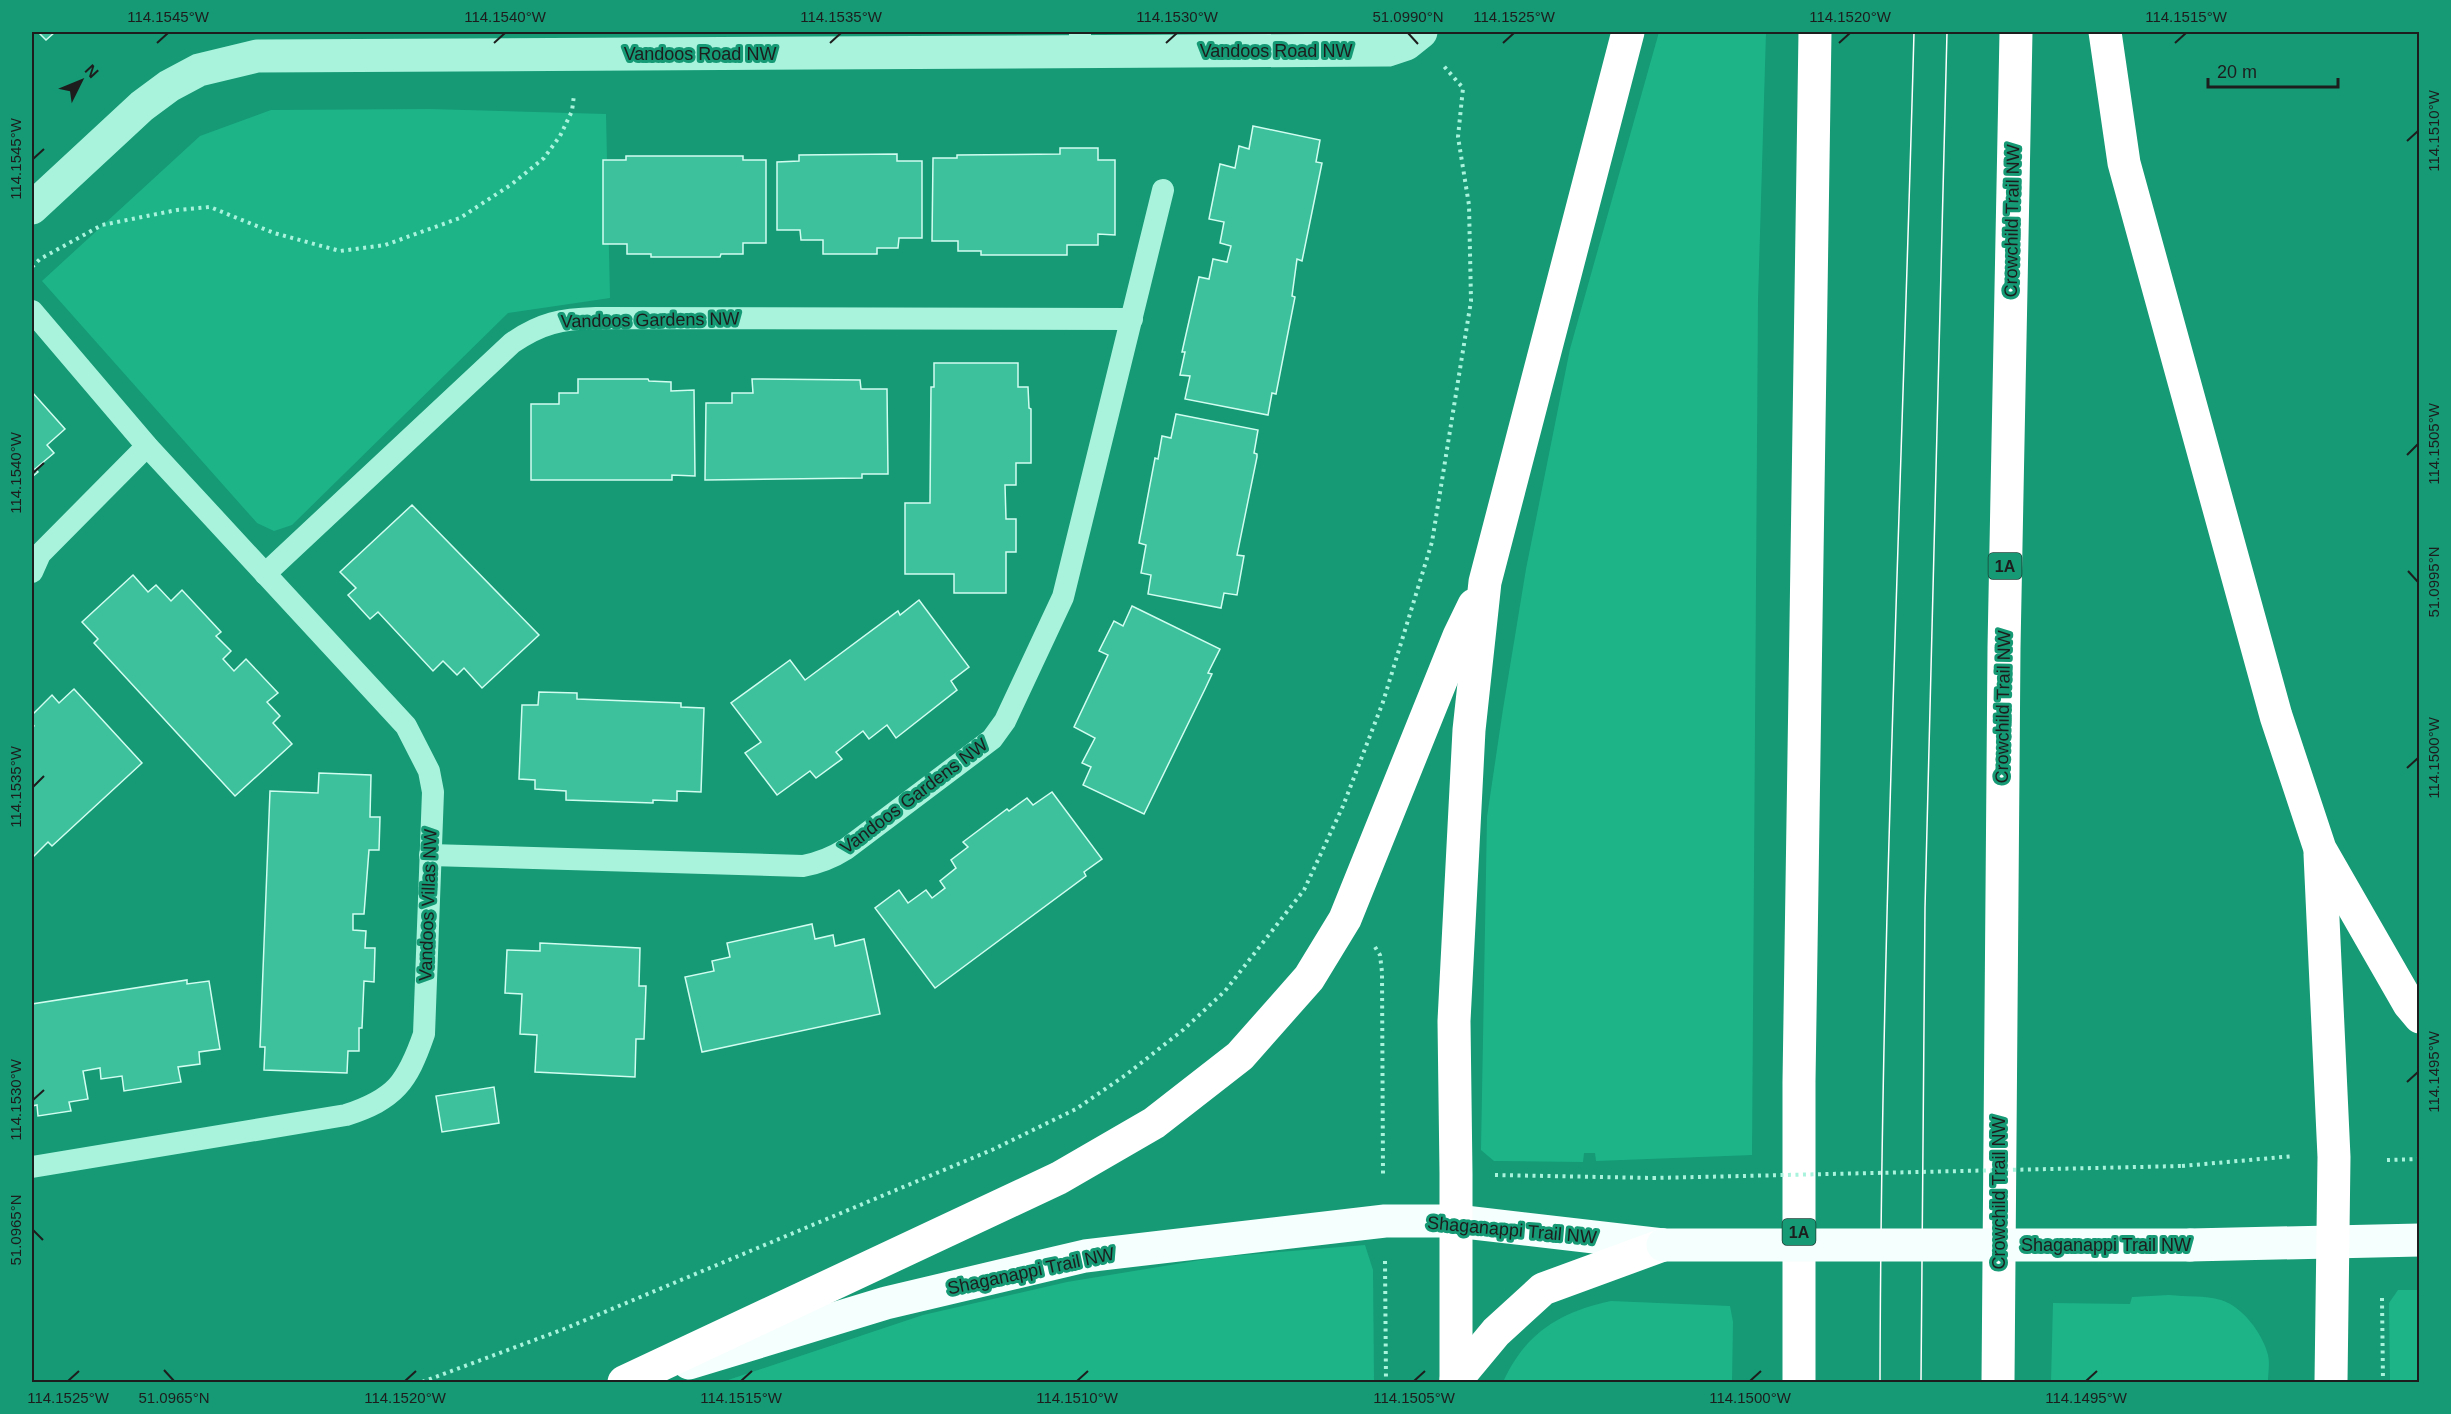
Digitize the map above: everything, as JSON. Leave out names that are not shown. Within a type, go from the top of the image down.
[{"type":"highway","points":[[1456,1382],[1454,1021],[1469,730],[1485,582],[1628,32]]},
{"type":"highway","name":"1A","points":[[1799,1383],[1799,1082],[1815,32]]},
{"type":"highway","name":"Crowchild Trail NW","points":[[1998,1383],[2004,648],[2016,32]]},
{"type":"highway","points":[[2105,32],[2124,163],[2276,716],[2319,849],[2409,1004],[2420,1017]]},
{"type":"highway","points":[[624,1383],[1059,1178],[1154,1123],[1240,1056],[1309,978],[1345,920],[1459,636],[1485,582]]},
{"type":"highway","points":[[2319,849],[2334,1157],[2331,1383]]},
{"type":"highway","points":[[1456,1382],[1496,1332],[1543,1289],[1663,1245]]},
{"type":"main road","name":"Shaganappi Trail NW","points":[[624,1383],[886,1303],[1085,1256],[1385,1221],[1456,1221],[1663,1245],[2190,1245],[2420,1240]]},
{"type":"street","name":"Vandoos Road NW","points":[[32,208],[142,106],[169,86],[199,70],[257,56],[461,43],[571,54],[1080,42],[1388,50],[1406,44],[1419,33]]},
{"type":"lane","name":"Vandoos Gardens NW","points":[[430,855],[802,866],[831,858],[846,849],[992,739],[1005,721],[1063,597],[1163,190]]},
{"type":"lane","name":"Vandoos Villas NW","points":[[32,311],[147,446],[406,726],[429,771],[433,792],[424,1034],[416,1056],[391,1095],[370,1108],[346,1115],[32,1167]]},
{"type":"lane","name":"Vandoos Gardens NW","points":[[265,574],[512,343],[545,324],[572,319],[596,318],[1132,319]]},
{"type":"lane","points":[[32,572],[40,554],[147,446]]},
{"type":"path","points":[[422,1383],[575,1324],[994,1149],[1076,1109],[1127,1074],[1192,1023],[1225,991],[1304,890],[1343,806],[1383,702],[1432,542],[1471,301],[1469,205],[1458,137],[1463,88],[1419,33]]},
{"type":"path","points":[[32,267],[40,259],[102,225],[177,210],[210,207],[274,233],[340,251],[385,245],[460,218],[512,184],[544,158],[560,136],[572,111],[574,93],[571,54]]},
{"type":"path","points":[[1370,939],[1380,955],[1382,972],[1383,1177]]},
{"type":"path","points":[[1492,1175],[1653,1178],[2182,1166],[2301,1155]]},
{"type":"path","points":[[2387,1160],[2420,1159]]},
{"type":"path","points":[[1385,1261],[1386,1383]]},
{"type":"path","points":[[2382,1298],[2383,1383]]},
{"type":"green space","points":[[1659,32],[1766,32],[1758,300],[1752,1155],[1596,1161],[1595,1153],[1584,1153],[1583,1162],[1494,1161],[1481,1150],[1487,817],[1526,569],[1570,349]]},
{"type":"green space","points":[[429,109],[606,114],[610,298],[508,313],[292,525],[274,531],[257,523],[42,281],[200,136],[271,110]]},
{"type":"green space","points":[[1365,1245],[1373,1270],[1374,1382],[722,1382],[923,1315],[1067,1282],[1219,1257]]},
{"type":"green space","points":[[2398,1290],[2419,1290],[2419,1382],[2390,1382],[2389,1303]]},
{"type":"green space","points":[[2169,1295],[2215,1298],[2229,1303],[2244,1315],[2262,1338],[2269,1361],[2268,1382],[2051,1382],[2053,1303],[2130,1304],[2132,1297]]},
{"type":"green space","points":[[1611,1301],[1730,1306],[1733,1322],[1732,1382],[1503,1382],[1522,1350],[1546,1327],[1576,1311]]},
{"type":"building","points":[[38,32],[55,32],[46,40]]},
{"type":"building","points":[[1253,126],[1320,140],[1316,162],[1322,163],[1302,261],[1297,259],[1292,296],[1295,297],[1276,394],[1272,393],[1268,415],[1185,399],[1190,376],[1180,375],[1185,352],[1182,352],[1199,277],[1209,279],[1213,259],[1227,262],[1231,246],[1220,243],[1224,222],[1209,219],[1220,164],[1235,168],[1239,146],[1249,149]]},
{"type":"building","points":[[1060,148],[1098,148],[1098,160],[1115,160],[1115,235],[1098,234],[1098,245],[1067,245],[1067,255],[981,255],[981,251],[958,251],[958,241],[932,241],[933,158],[957,158],[957,155],[1060,154]]},
{"type":"building","points":[[897,154],[897,161],[922,161],[922,238],[899,238],[898,248],[877,248],[877,254],[823,254],[823,240],[801,240],[800,230],[777,230],[777,162],[799,161],[799,155]]},
{"type":"building","points":[[626,156],[743,156],[743,160],[766,160],[766,243],[743,243],[743,254],[721,254],[720,257],[651,257],[651,254],[627,254],[627,244],[603,244],[603,160],[626,160]]},
{"type":"building","points":[[934,363],[1018,363],[1018,387],[1028,387],[1029,408],[1031,409],[1031,463],[1016,463],[1016,485],[1005,485],[1006,519],[1016,519],[1016,552],[1006,552],[1006,593],[954,593],[954,574],[905,574],[905,503],[930,503],[931,387],[934,387]]},
{"type":"building","points":[[578,379],[648,379],[649,381],[671,382],[671,391],[694,390],[695,476],[672,475],[672,480],[531,480],[531,404],[559,404],[559,393],[578,393]]},
{"type":"building","points":[[752,379],[860,380],[861,389],[887,389],[888,474],[862,474],[862,478],[705,480],[706,403],[732,403],[732,393],[753,393]]},
{"type":"building","points":[[32,392],[65,429],[47,445],[54,453],[35,469],[38,472],[32,477]]},
{"type":"building","points":[[1176,414],[1258,430],[1254,453],[1257,457],[1237,555],[1244,556],[1237,595],[1224,593],[1221,608],[1148,594],[1151,575],[1141,573],[1146,545],[1139,543],[1155,458],[1158,459],[1162,436],[1171,438]]},
{"type":"building","points":[[412,505],[539,635],[482,688],[464,668],[457,675],[443,661],[433,671],[378,612],[370,619],[348,595],[356,588],[340,572]]},
{"type":"building","points":[[133,575],[148,592],[156,585],[171,601],[182,590],[221,632],[216,636],[231,651],[223,659],[234,671],[246,659],[278,693],[267,702],[280,716],[273,723],[292,744],[235,796],[94,643],[98,639],[82,622]]},
{"type":"building","points":[[919,600],[969,667],[951,681],[957,690],[896,738],[887,725],[869,739],[863,731],[836,752],[842,759],[816,778],[810,771],[777,795],[745,753],[761,742],[731,703],[790,660],[805,680],[898,611],[900,615]]},
{"type":"building","points":[[1132,606],[1220,649],[1208,673],[1212,674],[1144,814],[1083,785],[1091,767],[1082,763],[1095,738],[1074,727],[1108,655],[1099,651],[1114,621],[1123,626]]},
{"type":"building","points":[[74,689],[142,763],[52,846],[48,842],[32,858],[32,728],[34,726],[32,715],[52,695],[59,703]]},
{"type":"building","points":[[539,692],[577,693],[577,699],[681,703],[681,707],[704,708],[701,792],[677,791],[677,801],[653,800],[653,803],[566,800],[566,791],[535,789],[535,780],[519,779],[522,705],[538,705]]},
{"type":"building","points":[[319,773],[371,775],[370,817],[380,817],[379,850],[369,850],[364,914],[353,914],[353,930],[366,931],[365,948],[375,948],[374,982],[364,981],[359,1051],[348,1051],[347,1073],[264,1070],[265,1047],[260,1047],[270,791],[318,793]]},
{"type":"building","points":[[1052,792],[1102,859],[1084,872],[1086,876],[935,988],[875,908],[899,890],[908,903],[926,890],[932,898],[945,888],[940,881],[956,868],[951,860],[968,847],[963,842],[1007,809],[1009,811],[1027,798],[1033,805]]},
{"type":"building","points":[[812,924],[815,939],[833,935],[835,946],[864,939],[880,1014],[702,1052],[685,977],[714,971],[712,961],[730,957],[727,943]]},
{"type":"building","points":[[540,943],[640,948],[639,986],[646,986],[644,1039],[636,1039],[635,1077],[535,1072],[537,1035],[520,1034],[522,994],[505,993],[507,950],[540,951]]},
{"type":"building","points":[[187,980],[187,984],[209,981],[220,1049],[199,1052],[200,1064],[178,1067],[181,1082],[124,1091],[122,1076],[101,1079],[100,1068],[83,1071],[88,1099],[69,1102],[71,1111],[38,1116],[37,1105],[32,1106],[32,1004]]},
{"type":"building","points":[[494,1087],[499,1123],[442,1132],[436,1096]]},
{"type":"tram line","points":[[1880,1382],[1888,876],[1914,32]]},
{"type":"tram line","points":[[1921,1382],[1925,908],[1947,32]]}]
